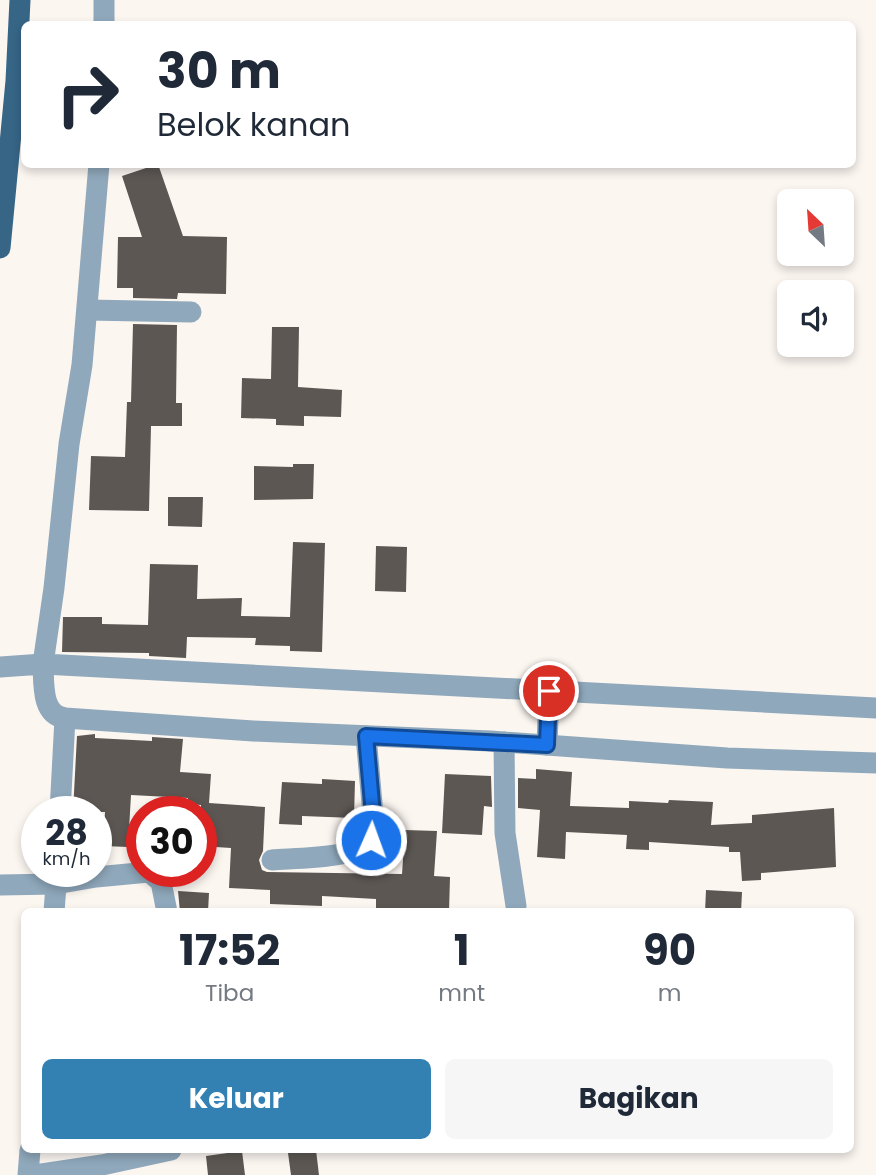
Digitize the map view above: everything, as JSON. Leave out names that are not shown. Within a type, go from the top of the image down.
[{"type":"main road","points":[[0,248],[4,147],[16,81],[20,0]]},
{"type":"street","points":[[104,0],[104,21]]},
{"type":"street","points":[[59,796],[56,713],[39,671],[88,310],[99,168]]},
{"type":"street","points":[[88,310],[191,312]]},
{"type":"street","points":[[0,667],[39,671],[549,691],[876,708]]},
{"type":"street","points":[[547,745],[549,691]]},
{"type":"street","points":[[56,713],[366,736],[504,742],[727,758],[876,763]]},
{"type":"street","points":[[272,860],[347,853],[362,848],[371,840],[374,826],[366,736]]},
{"type":"street","points":[[504,742],[505,833],[516,906]]},
{"type":"street","points":[[112,875],[149,872],[161,882],[166,908]]},
{"type":"street","points":[[0,885],[21,883]]},
{"type":"street","points":[[52,887],[54,908]]},
{"type":"street","points":[[28,1175],[30,1153]]},
{"type":"street","points":[[35,1175],[103,1165],[157,1153]]},
{"type":"building","points":[[146,168],[159,168],[183,236],[227,237],[226,294],[178,293],[177,299],[133,298],[133,288],[117,288],[118,237],[142,237],[122,176]]},
{"type":"building","points":[[133,324],[177,325],[176,403],[182,403],[182,426],[151,426],[149,511],[89,510],[91,456],[125,457],[127,402],[131,402]]},
{"type":"building","points":[[272,327],[299,327],[298,387],[342,390],[341,417],[304,416],[304,426],[276,425],[276,419],[241,418],[242,378],[271,379]]},
{"type":"building","points":[[293,464],[314,464],[313,499],[254,500],[254,466],[293,467]]},
{"type":"building","points":[[168,497],[203,497],[202,527],[168,526]]},
{"type":"building","points":[[293,542],[325,543],[322,652],[290,651],[290,646],[255,645],[256,638],[187,637],[186,658],[149,656],[149,653],[62,652],[63,617],[102,617],[102,624],[148,625],[150,564],[198,565],[197,599],[242,598],[241,616],[290,617]]},
{"type":"building","points":[[376,546],[407,547],[406,592],[375,591]]},
{"type":"building","points":[[95,734],[95,738],[152,741],[152,737],[183,739],[180,772],[211,774],[209,796],[126,796],[126,847],[112,846],[112,796],[74,796],[77,736]]},
{"type":"building","points":[[536,769],[572,772],[570,806],[629,808],[629,801],[713,802],[711,825],[752,823],[752,815],[834,808],[836,867],[761,873],[761,880],[742,881],[740,852],[729,852],[729,847],[649,842],[649,850],[626,849],[627,835],[566,832],[565,859],[537,857],[540,810],[518,808],[518,778],[536,779]]},
{"type":"building","points":[[445,774],[491,776],[492,807],[484,806],[482,835],[442,833]]},
{"type":"building","points":[[322,779],[355,781],[354,818],[302,816],[302,825],[279,824],[282,782],[322,784]]},
{"type":"building","points":[[217,804],[265,807],[263,851],[259,860],[262,870],[267,872],[402,874],[405,830],[437,831],[434,876],[450,877],[449,908],[376,908],[376,899],[322,896],[322,906],[270,904],[270,890],[229,888],[231,848],[217,847]]},
{"type":"building","points":[[706,890],[742,892],[741,908],[705,908]]},
{"type":"building","points":[[178,891],[209,893],[208,908],[180,908]]},
{"type":"building","points":[[242,1153],[245,1175],[208,1175],[206,1156]]},
{"type":"building","points":[[288,1153],[316,1153],[319,1175],[291,1175]]},
{"type":"route","points":[[371,840],[374,826],[366,736],[547,745],[549,691]]}]
